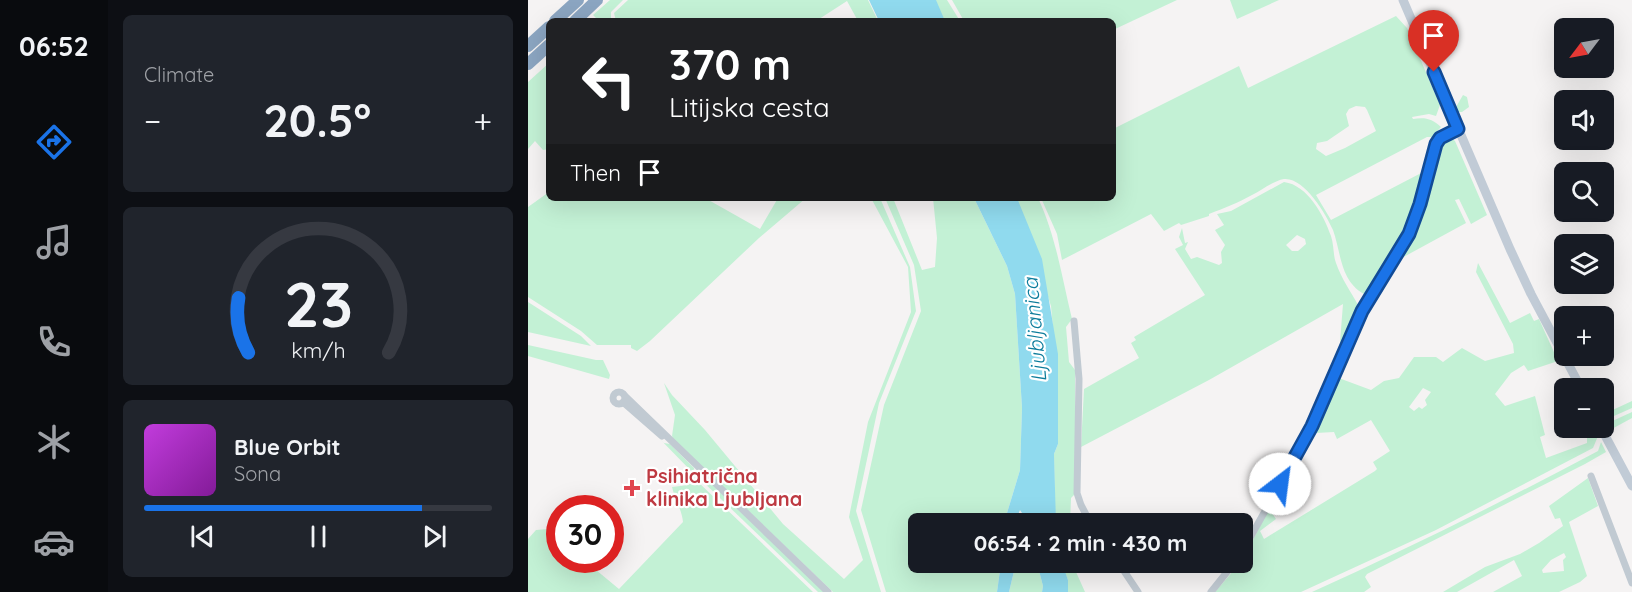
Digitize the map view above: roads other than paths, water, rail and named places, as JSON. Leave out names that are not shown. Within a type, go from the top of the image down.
[{"type":"highway","points":[[558,18],[578,0]]},
{"type":"highway","points":[[577,18],[597,0]]},
{"type":"highway","points":[[528,46],[546,30]]},
{"type":"highway","points":[[528,64],[546,48]]},
{"type":"main road","points":[[1403,0],[1524,279],[1576,378]]},
{"type":"main road","points":[[1606,438],[1632,486]]},
{"type":"street","points":[[1253,533],[1306,439],[1365,304],[1409,234],[1420,204],[1436,144],[1440,138],[1458,129]]},
{"type":"street","points":[[1074,321],[1079,379],[1077,493],[1085,513]]},
{"type":"street","points":[[624,399],[659,435],[669,439],[828,592]]},
{"type":"street","points":[[1592,476],[1632,583]]},
{"type":"street","points":[[1125,573],[1138,592]]},
{"type":"street","points":[[1211,592],[1226,573]]},
{"type":"water","points":[[869,0],[936,0],[944,18],[878,18]]},
{"type":"water","name":"Ljubljanica","points":[[975,201],[1018,201],[1042,259],[1058,354],[1058,444],[1054,454],[1056,513],[1022,513],[1020,510],[1019,513],[1007,513],[1020,470],[1022,408],[1015,294],[1007,266]]},
{"type":"water","points":[[1000,573],[1014,573],[1009,592],[997,592]]},
{"type":"water","points":[[1040,573],[1066,573],[1068,592],[1042,592]]},
{"type":"place","name":"Psihiatrična klinika Ljubljana","points":[[632,488]]}]
